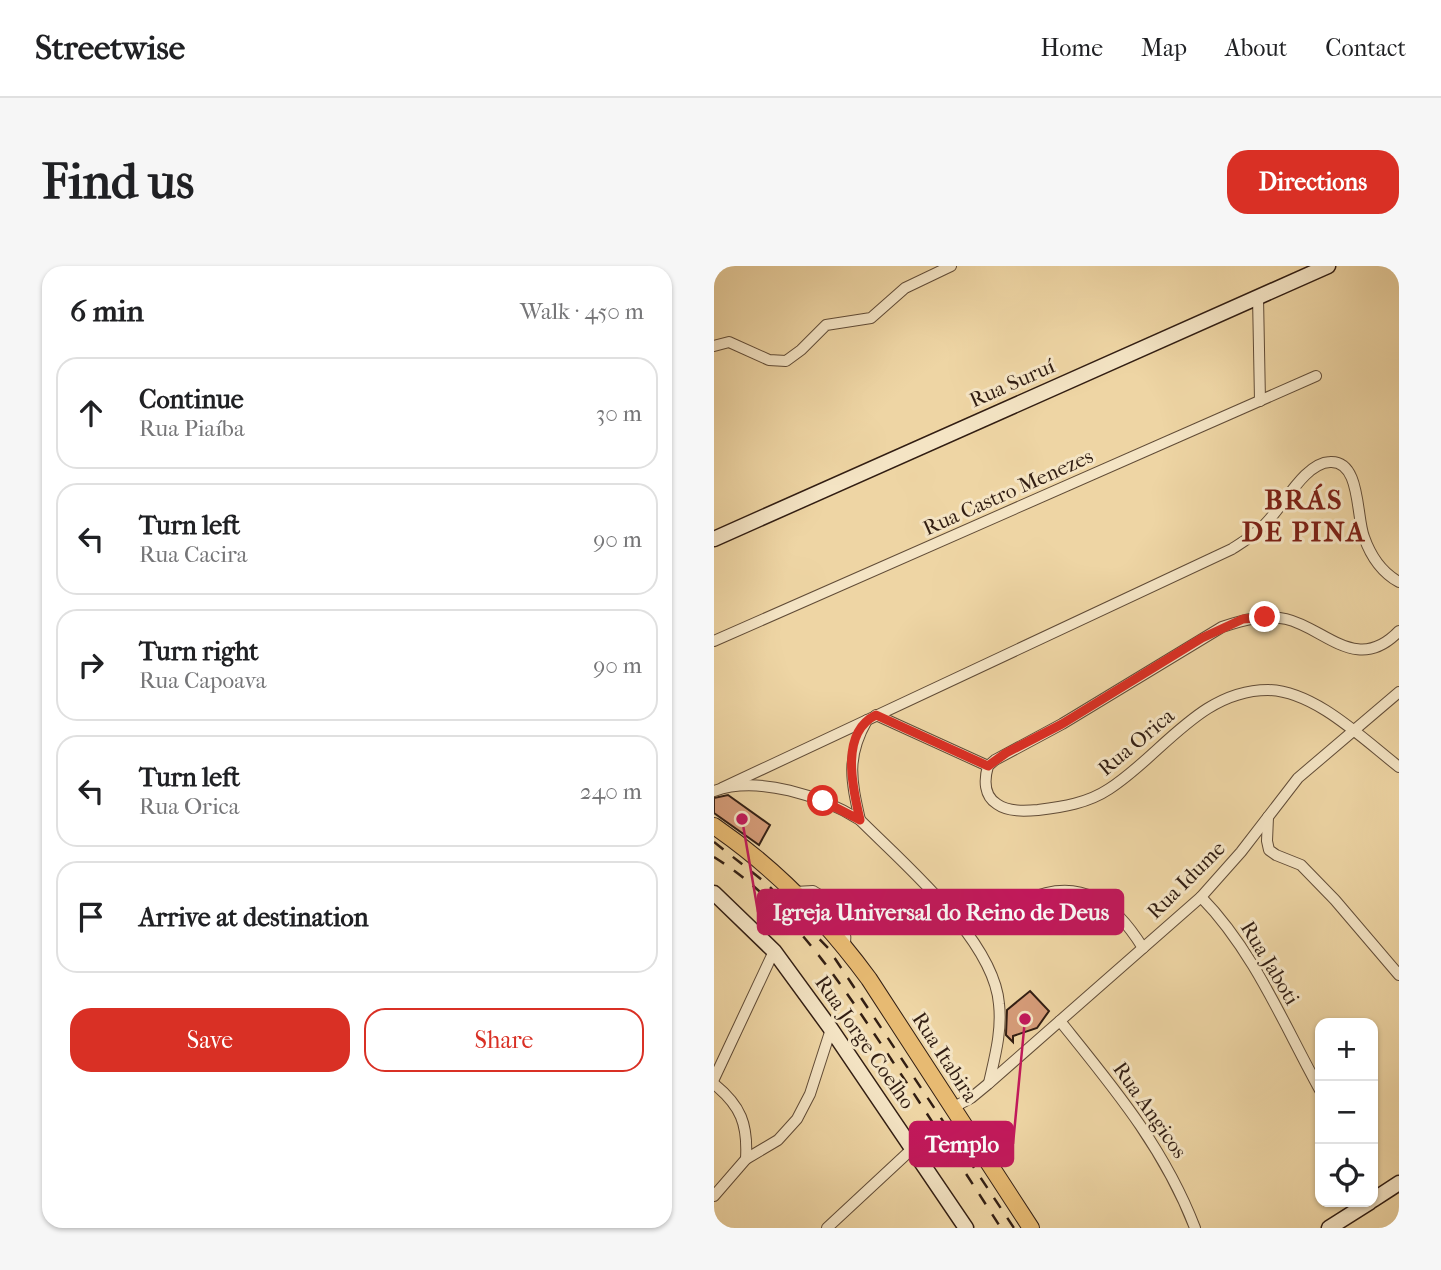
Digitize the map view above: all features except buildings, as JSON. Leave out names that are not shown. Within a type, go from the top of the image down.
[{"type":"main road","name":"Rua Itabira","points":[[714,826],[757,858],[795,892],[845,946],[954,1107],[1031,1228]]},
{"type":"street","points":[[714,346],[729,342],[769,360],[786,361],[826,325],[871,318],[905,288],[951,266]]},
{"type":"street","name":"Rua Suruí","points":[[714,539],[1328,266]]},
{"type":"street","points":[[1258,297],[1260,401]]},
{"type":"street","name":"Rua Castro Menezes","points":[[714,641],[1316,376]]},
{"type":"street","points":[[718,789],[1232,549],[1263,527],[1308,471],[1325,462],[1343,464],[1349,470],[1363,536],[1370,552],[1386,575],[1399,582]]},
{"type":"street","points":[[872,717],[988,766],[1202,638],[1243,619],[1285,618],[1308,626],[1331,642],[1346,648],[1364,649],[1379,645],[1399,631]]},
{"type":"street","name":"Rua Orica","points":[[988,766],[986,787],[990,799],[999,806],[1029,811],[1083,802],[1107,791],[1130,775],[1215,702],[1253,691],[1291,693],[1311,700],[1399,767]]},
{"type":"street","name":"Rua Idume","points":[[954,1107],[988,1084],[1201,897],[1298,778],[1399,692]]},
{"type":"street","points":[[860,820],[851,776],[852,755],[856,739],[872,717]]},
{"type":"street","points":[[718,789],[752,785],[793,791],[823,801],[860,820],[952,914],[987,961],[999,1001],[1000,1025],[988,1084]]},
{"type":"street","points":[[1268,817],[1269,850],[1276,856],[1301,865],[1335,900],[1399,975]]},
{"type":"street","points":[[952,914],[993,914],[1044,893],[1065,890],[1084,893],[1101,900],[1117,912],[1143,948]]},
{"type":"street","name":"Rua Jorge Coelho","points":[[714,893],[774,950],[966,1228]]},
{"type":"street","name":"Rua Jaboti","points":[[1201,897],[1245,952],[1315,1081]]},
{"type":"street","points":[[746,1159],[744,1126],[738,1109],[714,1082],[774,950]]},
{"type":"street","name":"Rua Angicos","points":[[1060,1021],[1148,1135],[1167,1166],[1195,1228]]},
{"type":"street","points":[[714,1196],[746,1159],[778,1140],[797,1119],[810,1094],[831,1029]]},
{"type":"street","points":[[827,1228],[913,1148]]},
{"type":"street","points":[[1378,1194],[1399,1183]]},
{"type":"street","points":[[1334,1226],[1359,1207]]},
{"type":"railway","points":[[714,842],[766,883],[828,948],[1014,1228]]},
{"type":"railway","points":[[714,857],[768,899],[834,975],[1001,1228]]},
{"type":"place","name":"Igreja Universal do Reino de Deus","points":[[742,819]]},
{"type":"place","name":"Templo","points":[[1025,1019]]},
{"type":"district","name":"BRÁS DE PINA","points":[[1304,515]]},
{"type":"route","points":[[823,801],[860,820],[851,776],[852,755],[856,739],[867,719],[876,715],[988,766],[1222,627],[1243,619],[1265,617]]}]
